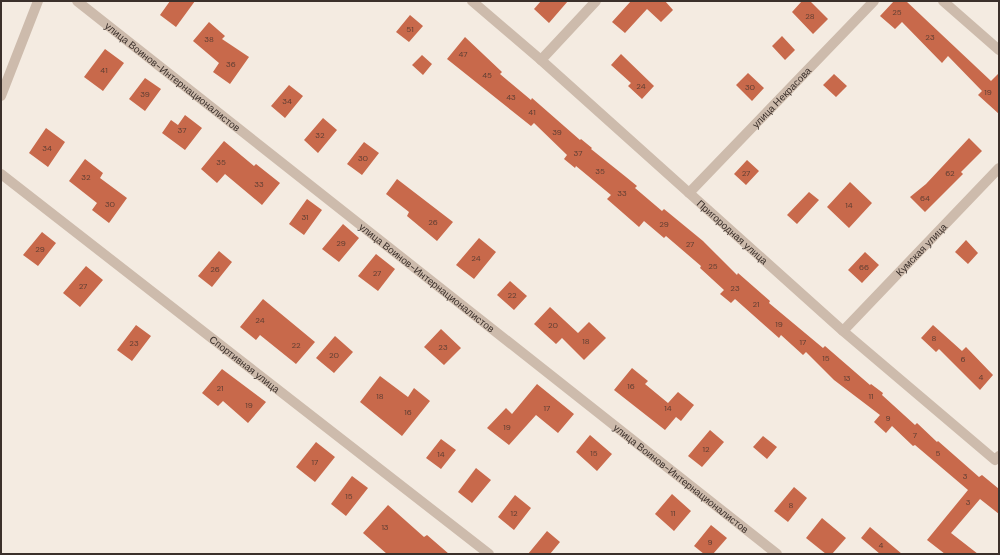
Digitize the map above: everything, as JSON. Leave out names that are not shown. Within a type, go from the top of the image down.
[{"type":"street","points":[[1,96],[38,1]]},
{"type":"street","name":"улица Воинов-Интернационалистов","points":[[77,1],[776,554]]},
{"type":"street","name":"Пригородная улица","points":[[472,1],[541,60],[843,331],[997,458]]},
{"type":"street","points":[[541,60],[596,1]]},
{"type":"street","name":"улица Некрасова","points":[[689,193],[874,1]]},
{"type":"street","points":[[943,1],[999,50]]},
{"type":"street","name":"Кумская улица","points":[[843,331],[999,168]]},
{"type":"street","name":"Спортивная улица","points":[[1,174],[489,554]]},
{"type":"building","points":[[170,1],[195,1],[176,27],[160,15]]},
{"type":"building","points":[[541,1],[568,1],[549,23],[534,9]]},
{"type":"building","points":[[631,1],[665,1],[673,10],[661,22],[647,9],[625,33],[612,22]]},
{"type":"building","points":[[802,1],[810,1],[828,19],[813,34],[792,12]]},
{"type":"building","points":[[894,1],[906,1],[991,81],[999,73],[999,114],[978,95],[982,91],[948,56],[942,63],[902,22],[895,29],[880,16]]},
{"type":"building","points":[[410,15],[423,26],[409,42],[396,32]]},
{"type":"building","points":[[209,22],[225,36],[222,39],[249,57],[230,84],[213,72],[219,63],[193,41]]},
{"type":"building","points":[[782,36],[795,50],[785,60],[772,46]]},
{"type":"building","points":[[465,37],[502,72],[500,74],[531,100],[532,98],[580,140],[581,139],[592,148],[591,149],[637,186],[635,188],[662,211],[664,209],[703,241],[737,275],[738,273],[770,301],[769,303],[823,348],[825,346],[870,385],[871,384],[883,393],[882,395],[915,425],[917,423],[979,477],[982,475],[999,489],[999,514],[980,499],[951,533],[978,554],[945,554],[927,540],[968,490],[915,445],[913,446],[892,426],[886,433],[874,422],[880,415],[834,380],[806,352],[803,355],[781,335],[779,338],[735,299],[731,303],[720,294],[724,290],[700,268],[701,266],[666,236],[664,238],[644,221],[639,227],[607,199],[611,195],[576,166],[575,168],[564,159],[567,155],[534,123],[531,126],[447,59]]},
{"type":"building","points":[[105,49],[124,63],[103,91],[84,77]]},
{"type":"building","points":[[621,54],[654,86],[642,99],[628,86],[631,83],[611,65]]},
{"type":"building","points":[[422,55],[432,64],[423,75],[412,65]]},
{"type":"building","points":[[748,73],[764,88],[752,101],[736,85]]},
{"type":"building","points":[[834,74],[847,86],[836,97],[823,85]]},
{"type":"building","points":[[145,78],[161,89],[145,111],[129,99]]},
{"type":"building","points":[[289,85],[303,96],[285,118],[271,106]]},
{"type":"building","points":[[185,115],[202,128],[185,150],[162,133],[171,120],[178,125]]},
{"type":"building","points":[[323,118],[337,130],[318,153],[304,140]]},
{"type":"building","points":[[46,128],[65,142],[48,167],[29,153]]},
{"type":"building","points":[[969,138],[982,151],[961,172],[963,174],[925,212],[910,197],[926,184]]},
{"type":"building","points":[[224,141],[254,166],[256,164],[280,183],[262,205],[225,174],[217,183],[201,169]]},
{"type":"building","points":[[364,142],[379,153],[362,175],[347,164]]},
{"type":"building","points":[[85,159],[103,173],[100,178],[127,198],[109,223],[92,210],[97,203],[69,181]]},
{"type":"building","points":[[747,160],[759,171],[746,185],[734,174]]},
{"type":"building","points":[[397,179],[453,222],[437,241],[407,216],[409,212],[386,194]]},
{"type":"building","points":[[850,182],[872,203],[849,228],[827,207]]},
{"type":"building","points":[[809,192],[819,200],[797,224],[787,215]]},
{"type":"building","points":[[307,199],[322,210],[304,235],[289,224]]},
{"type":"building","points":[[343,224],[359,238],[339,262],[322,249]]},
{"type":"building","points":[[42,232],[56,243],[38,266],[23,255]]},
{"type":"building","points":[[479,238],[496,252],[474,279],[456,265]]},
{"type":"building","points":[[966,240],[978,253],[968,264],[955,252]]},
{"type":"building","points":[[219,251],[232,262],[212,287],[198,276]]},
{"type":"building","points":[[865,252],[879,265],[862,283],[848,270]]},
{"type":"building","points":[[376,254],[395,269],[378,291],[358,276]]},
{"type":"building","points":[[86,266],[103,280],[80,307],[63,293]]},
{"type":"building","points":[[510,281],[527,296],[514,310],[497,295]]},
{"type":"building","points":[[263,299],[315,342],[296,364],[260,335],[256,340],[240,327]]},
{"type":"building","points":[[550,307],[578,333],[589,322],[606,338],[584,360],[562,338],[556,344],[534,324]]},
{"type":"building","points":[[136,325],[151,336],[132,361],[117,350]]},
{"type":"building","points":[[933,325],[962,351],[966,347],[993,375],[980,390],[939,349],[936,352],[921,338]]},
{"type":"building","points":[[441,329],[461,348],[444,365],[424,347]]},
{"type":"building","points":[[335,336],[353,352],[334,373],[316,358]]},
{"type":"building","points":[[632,368],[648,381],[645,384],[668,403],[678,392],[694,405],[681,421],[676,417],[665,430],[614,390]]},
{"type":"building","points":[[222,369],[266,402],[248,423],[223,401],[218,406],[202,393]]},
{"type":"building","points":[[380,376],[408,397],[414,388],[430,401],[402,436],[360,402]]},
{"type":"building","points":[[537,384],[574,414],[558,433],[536,415],[509,445],[487,428],[506,408],[512,414]]},
{"type":"building","points":[[710,430],[724,442],[702,467],[688,456]]},
{"type":"building","points":[[590,435],[612,454],[597,471],[576,452]]},
{"type":"building","points":[[763,436],[777,447],[767,459],[753,447]]},
{"type":"building","points":[[441,439],[456,450],[441,469],[426,458]]},
{"type":"building","points":[[316,442],[335,457],[315,482],[296,467]]},
{"type":"building","points":[[476,468],[491,480],[472,503],[458,492]]},
{"type":"building","points":[[352,476],[368,488],[346,516],[331,504]]},
{"type":"building","points":[[794,487],[807,498],[788,522],[774,511]]},
{"type":"building","points":[[672,494],[691,511],[674,531],[655,514]]},
{"type":"building","points":[[515,495],[531,508],[514,530],[498,517]]},
{"type":"building","points":[[388,505],[424,537],[427,535],[449,554],[387,554],[363,533]]},
{"type":"building","points":[[822,518],[846,538],[832,554],[826,554],[806,538]]},
{"type":"building","points":[[711,525],[727,538],[713,554],[704,554],[694,546]]},
{"type":"building","points":[[870,527],[902,554],[880,554],[861,538]]},
{"type":"building","points":[[547,531],[560,542],[550,554],[528,554]]}]
